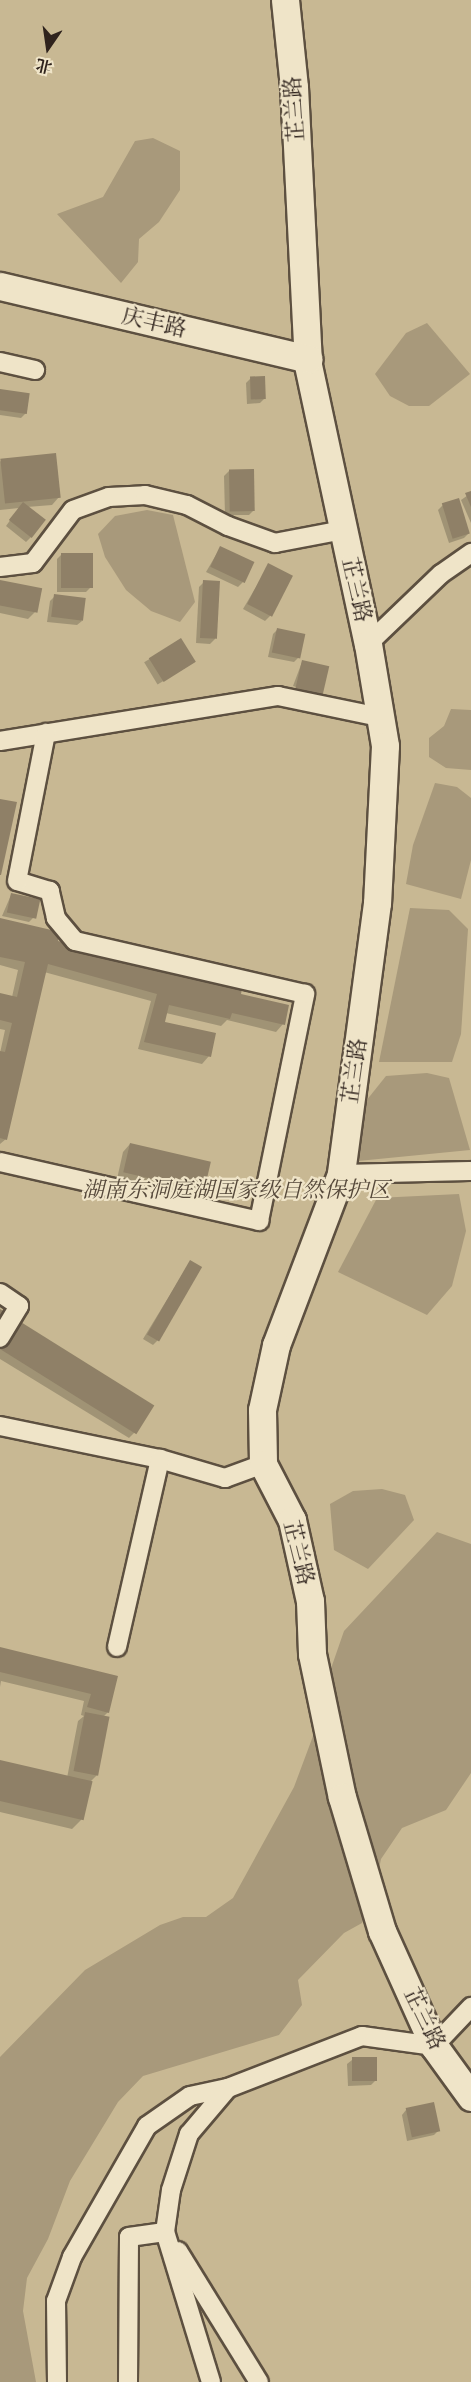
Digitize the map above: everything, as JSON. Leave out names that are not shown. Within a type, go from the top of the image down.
[{"type":"street","name":"芷兰路","points":[[285,0],[294,87],[308,359],[368,644],[385,746],[377,903],[341,1174],[276,1345],[262,1410],[262,1464],[292,1520],[310,1601],[312,1654],[338,1775],[382,1931],[434,2046],[471,2097]]},
{"type":"street","name":"庆丰路","points":[[0,286],[308,359]]},
{"type":"street","points":[[0,362],[35,370]]},
{"type":"street","points":[[0,567],[33,563],[73,510],[109,497],[145,495],[187,505],[228,526],[274,543],[343,530]]},
{"type":"street","points":[[368,644],[441,574],[471,553]]},
{"type":"street","points":[[0,741],[278,696],[379,717]]},
{"type":"street","points":[[0,1162],[259,1221],[305,994],[75,941],[56,918],[50,891],[17,881],[46,733]]},
{"type":"street","points":[[341,1174],[471,1171]]},
{"type":"street","points":[[0,1293],[19,1306],[0,1338]]},
{"type":"street","points":[[0,1426],[160,1459],[225,1478],[262,1464]]},
{"type":"street","points":[[117,1647],[160,1459]]},
{"type":"street","points":[[57,2382],[56,2301],[72,2257],[147,2126],[190,2096],[228,2088],[362,2036],[434,2046],[471,2007]]},
{"type":"street","points":[[211,2382],[165,2232],[171,2190],[189,2134],[228,2088]]},
{"type":"street","points":[[128,2382],[129,2237],[165,2232]]},
{"type":"street","points":[[165,2232],[259,2382]]},
{"type":"green space","name":"湖南东洞庭湖国家级自然保护区","points":[[0,0],[471,0],[471,2382],[0,2382]]},
{"type":"shaded area","points":[[153,138],[180,151],[180,190],[159,222],[139,239],[138,262],[121,283],[57,214],[103,197],[135,141]]},
{"type":"shaded area","points":[[427,323],[470,374],[429,406],[409,406],[390,396],[375,374],[406,333]]},
{"type":"shaded area","points":[[147,510],[173,515],[195,602],[180,622],[151,611],[126,590],[105,557],[98,534],[115,516]]},
{"type":"shaded area","points":[[451,709],[471,710],[471,770],[446,768],[429,757],[429,738],[444,726]]},
{"type":"shaded area","points":[[435,783],[457,787],[471,798],[471,860],[461,899],[406,884],[413,845]]},
{"type":"shaded area","points":[[410,908],[449,910],[468,929],[461,1034],[452,1062],[379,1062]]},
{"type":"shaded area","points":[[427,1073],[449,1078],[470,1150],[358,1161],[362,1106],[386,1076]]},
{"type":"shaded area","points":[[459,1194],[466,1231],[452,1286],[427,1315],[338,1272],[377,1198]]},
{"type":"shaded area","points":[[382,1489],[405,1495],[414,1520],[368,1569],[334,1550],[330,1504],[353,1491]]},
{"type":"shaded area","points":[[437,1532],[471,1544],[471,1773],[446,1810],[402,1828],[381,1859],[373,1899],[362,1923],[344,1933],[298,1980],[302,2005],[279,2035],[143,2076],[118,2102],[70,2181],[48,2239],[27,2278],[23,2311],[36,2382],[0,2382],[0,2057],[85,1970],[160,1925],[183,1917],[206,1917],[233,1898],[294,1787],[319,1720],[327,1680],[344,1631]]},
{"type":"building","points":[[265,376],[266,399],[251,400],[250,377]]},
{"type":"building","points":[[0,389],[30,393],[27,414],[0,410]]},
{"type":"building","points":[[56,453],[61,498],[5,504],[0,459]]},
{"type":"building","points":[[229,469],[254,469],[255,511],[230,511]]},
{"type":"building","points":[[471,491],[471,507],[465,493]]},
{"type":"building","points":[[459,498],[470,533],[453,539],[442,503]]},
{"type":"building","points":[[23,502],[46,520],[32,538],[9,520]]},
{"type":"building","points":[[220,546],[254,562],[245,583],[210,567]]},
{"type":"building","points":[[61,553],[93,553],[93,588],[61,588]]},
{"type":"building","points":[[268,563],[293,576],[272,617],[247,604]]},
{"type":"building","points":[[0,580],[42,588],[37,613],[0,605]]},
{"type":"building","points":[[203,580],[220,581],[217,639],[200,638]]},
{"type":"building","points":[[54,594],[86,598],[83,621],[51,617]]},
{"type":"building","points":[[277,628],[305,634],[300,658],[272,652]]},
{"type":"building","points":[[181,638],[196,662],[164,682],[149,658]]},
{"type":"building","points":[[302,660],[329,666],[323,695],[295,688]]},
{"type":"building","points":[[0,799],[17,802],[1,875],[0,875]]},
{"type":"building","points":[[11,893],[40,899],[36,919],[7,913]]},
{"type":"building","points":[[0,918],[60,932],[58,941],[243,984],[241,994],[289,1005],[285,1025],[232,1013],[230,1019],[169,1005],[165,1022],[216,1033],[211,1057],[144,1042],[157,994],[48,964],[7,1140],[0,1138],[0,1051],[5,1052],[12,1023],[0,1020],[0,993],[17,997],[25,962],[0,957]]},
{"type":"building","points":[[130,1143],[211,1162],[204,1191],[123,1172]]},
{"type":"building","points":[[190,1260],[202,1267],[159,1341],[147,1334]]},
{"type":"building","points":[[0,1309],[154,1405],[136,1434],[0,1349]]},
{"type":"building","points":[[0,1647],[118,1676],[109,1713],[87,1707],[91,1694],[0,1672]]},
{"type":"building","points":[[85,1712],[110,1717],[98,1776],[74,1771]]},
{"type":"building","points":[[0,1760],[93,1781],[84,1820],[0,1801]]},
{"type":"building","points":[[352,2057],[377,2057],[377,2081],[352,2081]]},
{"type":"building","points":[[434,2102],[440,2131],[412,2137],[406,2108]]}]
